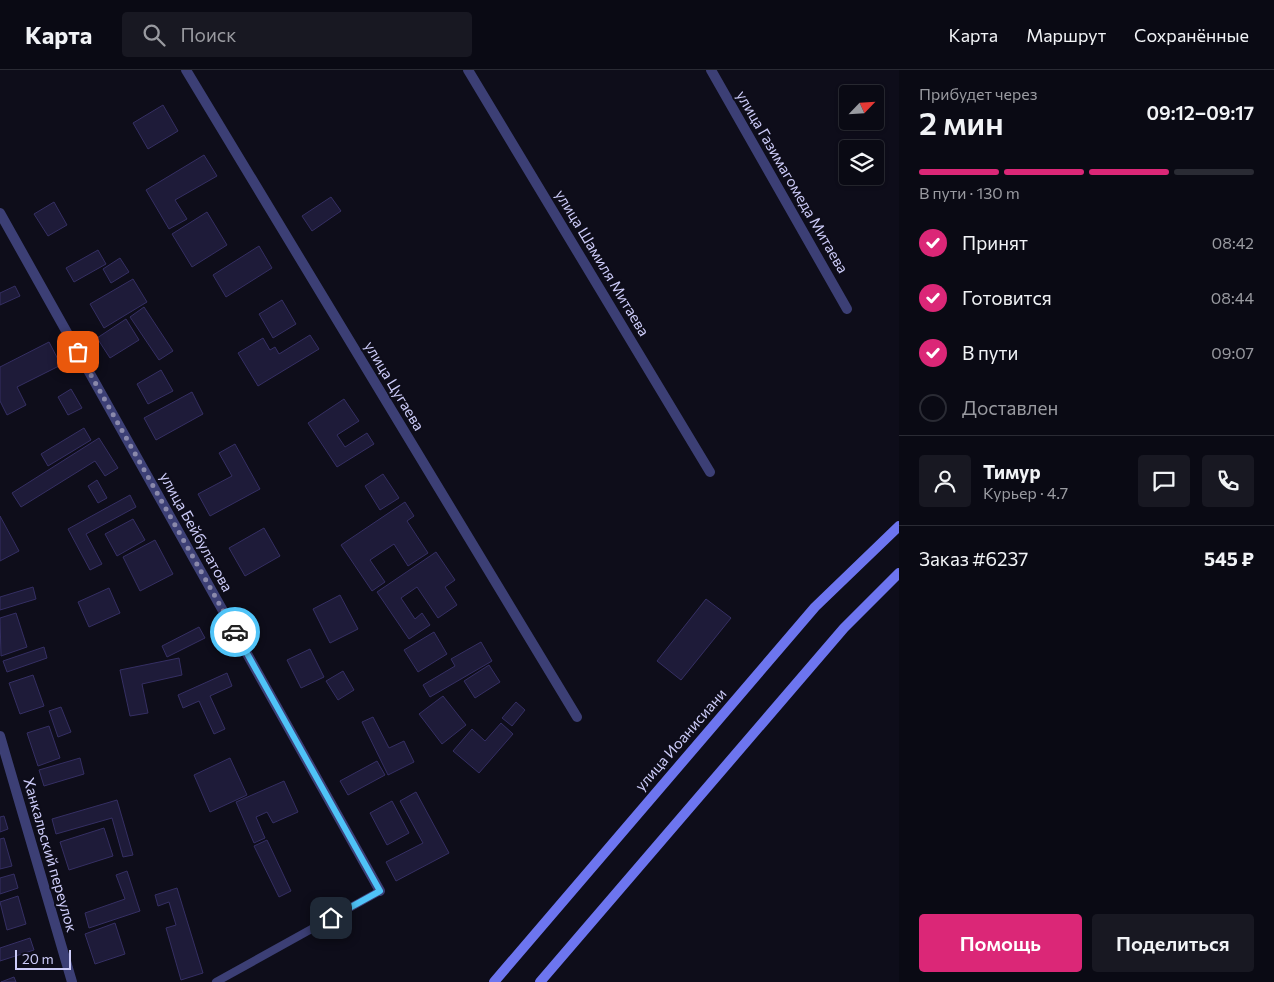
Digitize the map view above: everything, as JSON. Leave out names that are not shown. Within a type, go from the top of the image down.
[{"type":"main road","name":"улица Иоанисиани","points":[[494,982],[815,607],[899,526]]},
{"type":"main road","points":[[540,982],[844,628],[899,573]]},
{"type":"street","name":"улица Цугаева","points":[[186,70],[577,717]]},
{"type":"street","name":"улица Шамиля Митаева","points":[[468,70],[710,472]]},
{"type":"street","name":"улица Газимагомеда Митаева","points":[[711,70],[847,309]]},
{"type":"street","name":"улица Бейбулатова","points":[[0,213],[380,891]]},
{"type":"street","name":"Ханкальский переулок","points":[[0,736],[72,982]]},
{"type":"lane","points":[[216,982],[380,891]]},
{"type":"building","points":[[163,105],[178,131],[148,149],[133,123]]},
{"type":"building","points":[[204,155],[217,176],[175,200],[187,219],[169,229],[146,190]]},
{"type":"building","points":[[331,197],[341,211],[312,231],[302,216]]},
{"type":"building","points":[[54,202],[67,225],[48,236],[34,214]]},
{"type":"building","points":[[207,212],[227,245],[192,267],[172,234]]},
{"type":"building","points":[[259,246],[272,268],[226,297],[213,275]]},
{"type":"building","points":[[98,250],[106,264],[74,282],[66,268]]},
{"type":"building","points":[[120,258],[129,272],[111,283],[103,269]]},
{"type":"building","points":[[133,279],[147,302],[104,328],[90,304]]},
{"type":"building","points":[[15,286],[20,296],[0,305],[0,293]]},
{"type":"building","points":[[282,300],[296,324],[273,338],[259,314]]},
{"type":"building","points":[[144,307],[173,351],[159,360],[130,317]]},
{"type":"building","points":[[126,319],[139,340],[110,358],[97,338]]},
{"type":"building","points":[[310,335],[319,349],[258,386],[238,353],[263,338],[270,350],[275,347],[279,354]]},
{"type":"building","points":[[49,342],[61,365],[17,387],[26,405],[7,415],[0,401],[0,367]]},
{"type":"building","points":[[161,370],[173,391],[148,404],[137,384]]},
{"type":"building","points":[[71,389],[82,408],[68,415],[58,397]]},
{"type":"building","points":[[192,392],[203,414],[156,440],[144,418]]},
{"type":"building","points":[[344,399],[359,421],[337,435],[345,447],[367,433],[374,444],[337,467],[308,423]]},
{"type":"building","points":[[84,428],[91,440],[48,466],[41,454]]},
{"type":"building","points":[[99,438],[118,468],[105,476],[95,461],[21,507],[12,493]]},
{"type":"building","points":[[235,444],[260,489],[210,516],[198,494],[232,476],[219,453]]},
{"type":"building","points":[[383,474],[399,498],[380,510],[365,486]]},
{"type":"building","points":[[97,480],[107,498],[98,503],[88,486]]},
{"type":"building","points":[[130,495],[136,507],[86,534],[102,564],[90,570],[68,529]]},
{"type":"building","points":[[405,502],[414,516],[407,521],[428,553],[408,566],[394,544],[370,560],[385,582],[372,591],[341,545]]},
{"type":"building","points":[[0,516],[19,551],[0,561]]},
{"type":"building","points":[[133,519],[145,540],[117,556],[105,534]]},
{"type":"building","points":[[264,528],[280,556],[245,576],[229,548]]},
{"type":"building","points":[[155,540],[173,574],[140,591],[123,557]]},
{"type":"building","points":[[436,552],[455,580],[445,587],[457,605],[438,618],[417,587],[401,598],[415,619],[422,613],[430,625],[409,639],[377,592]]},
{"type":"building","points":[[33,587],[36,599],[0,610],[0,597]]},
{"type":"building","points":[[109,588],[120,613],[89,627],[78,602]]},
{"type":"building","points":[[340,595],[358,629],[330,643],[313,609]]},
{"type":"building","points":[[706,599],[731,618],[681,680],[657,661]]},
{"type":"building","points":[[16,613],[27,647],[1,656],[0,618]]},
{"type":"building","points":[[199,627],[205,638],[167,657],[162,646]]},
{"type":"building","points":[[434,632],[447,654],[418,672],[404,650]]},
{"type":"building","points":[[481,642],[492,661],[430,697],[423,685],[455,666],[451,659]]},
{"type":"building","points":[[44,647],[47,658],[7,672],[3,661]]},
{"type":"building","points":[[310,649],[324,677],[301,688],[287,660]]},
{"type":"building","points":[[179,658],[182,675],[142,684],[148,713],[130,716],[120,670]]},
{"type":"building","points":[[489,665],[500,682],[475,698],[464,681]]},
{"type":"building","points":[[343,671],[354,690],[338,700],[326,681]]},
{"type":"building","points":[[227,673],[232,686],[210,696],[225,729],[214,734],[199,701],[183,708],[178,695]]},
{"type":"building","points":[[33,675],[44,706],[20,714],[9,683]]},
{"type":"building","points":[[443,696],[466,725],[442,744],[419,714]]},
{"type":"building","points":[[516,702],[525,710],[512,726],[502,718]]},
{"type":"building","points":[[61,707],[71,732],[58,737],[49,711]]},
{"type":"building","points":[[373,717],[389,748],[404,741],[414,762],[388,775],[362,722]]},
{"type":"building","points":[[501,723],[513,734],[479,773],[453,751],[472,729],[485,741]]},
{"type":"building","points":[[49,726],[60,758],[38,766],[27,733]]},
{"type":"building","points":[[80,758],[84,774],[44,786],[39,770]]},
{"type":"building","points":[[230,758],[247,795],[210,812],[194,775]]},
{"type":"building","points":[[377,761],[385,775],[348,795],[340,781]]},
{"type":"building","points":[[284,781],[298,812],[273,823],[267,812],[256,817],[265,838],[254,843],[236,802]]},
{"type":"building","points":[[416,792],[449,853],[396,881],[386,862],[423,843],[400,801]]},
{"type":"building","points":[[117,800],[133,855],[123,857],[112,818],[56,834],[52,819]]},
{"type":"building","points":[[392,801],[409,833],[387,845],[370,813]]},
{"type":"building","points":[[4,816],[8,829],[0,832],[0,817]]},
{"type":"building","points":[[104,828],[113,856],[69,870],[60,842]]},
{"type":"building","points":[[4,838],[12,866],[0,869],[0,839]]},
{"type":"building","points":[[267,840],[291,891],[279,897],[254,846]]},
{"type":"building","points":[[127,871],[140,911],[89,928],[85,913],[125,899],[116,875]]},
{"type":"building","points":[[14,874],[18,888],[0,894],[0,878]]},
{"type":"building","points":[[177,888],[203,973],[181,980],[166,928],[176,925],[169,902],[158,906],[155,895]]},
{"type":"building","points":[[18,896],[26,924],[7,930],[0,902]]},
{"type":"building","points":[[115,923],[125,954],[95,964],[85,934]]},
{"type":"building","points":[[30,938],[34,950],[0,961],[0,948]]},
{"type":"building","points":[[14,977],[16,982],[1,982]]},
{"type":"way so far","points":[[78,352],[235,632]]},
{"type":"route","points":[[235,632],[380,891],[331,918]]}]
